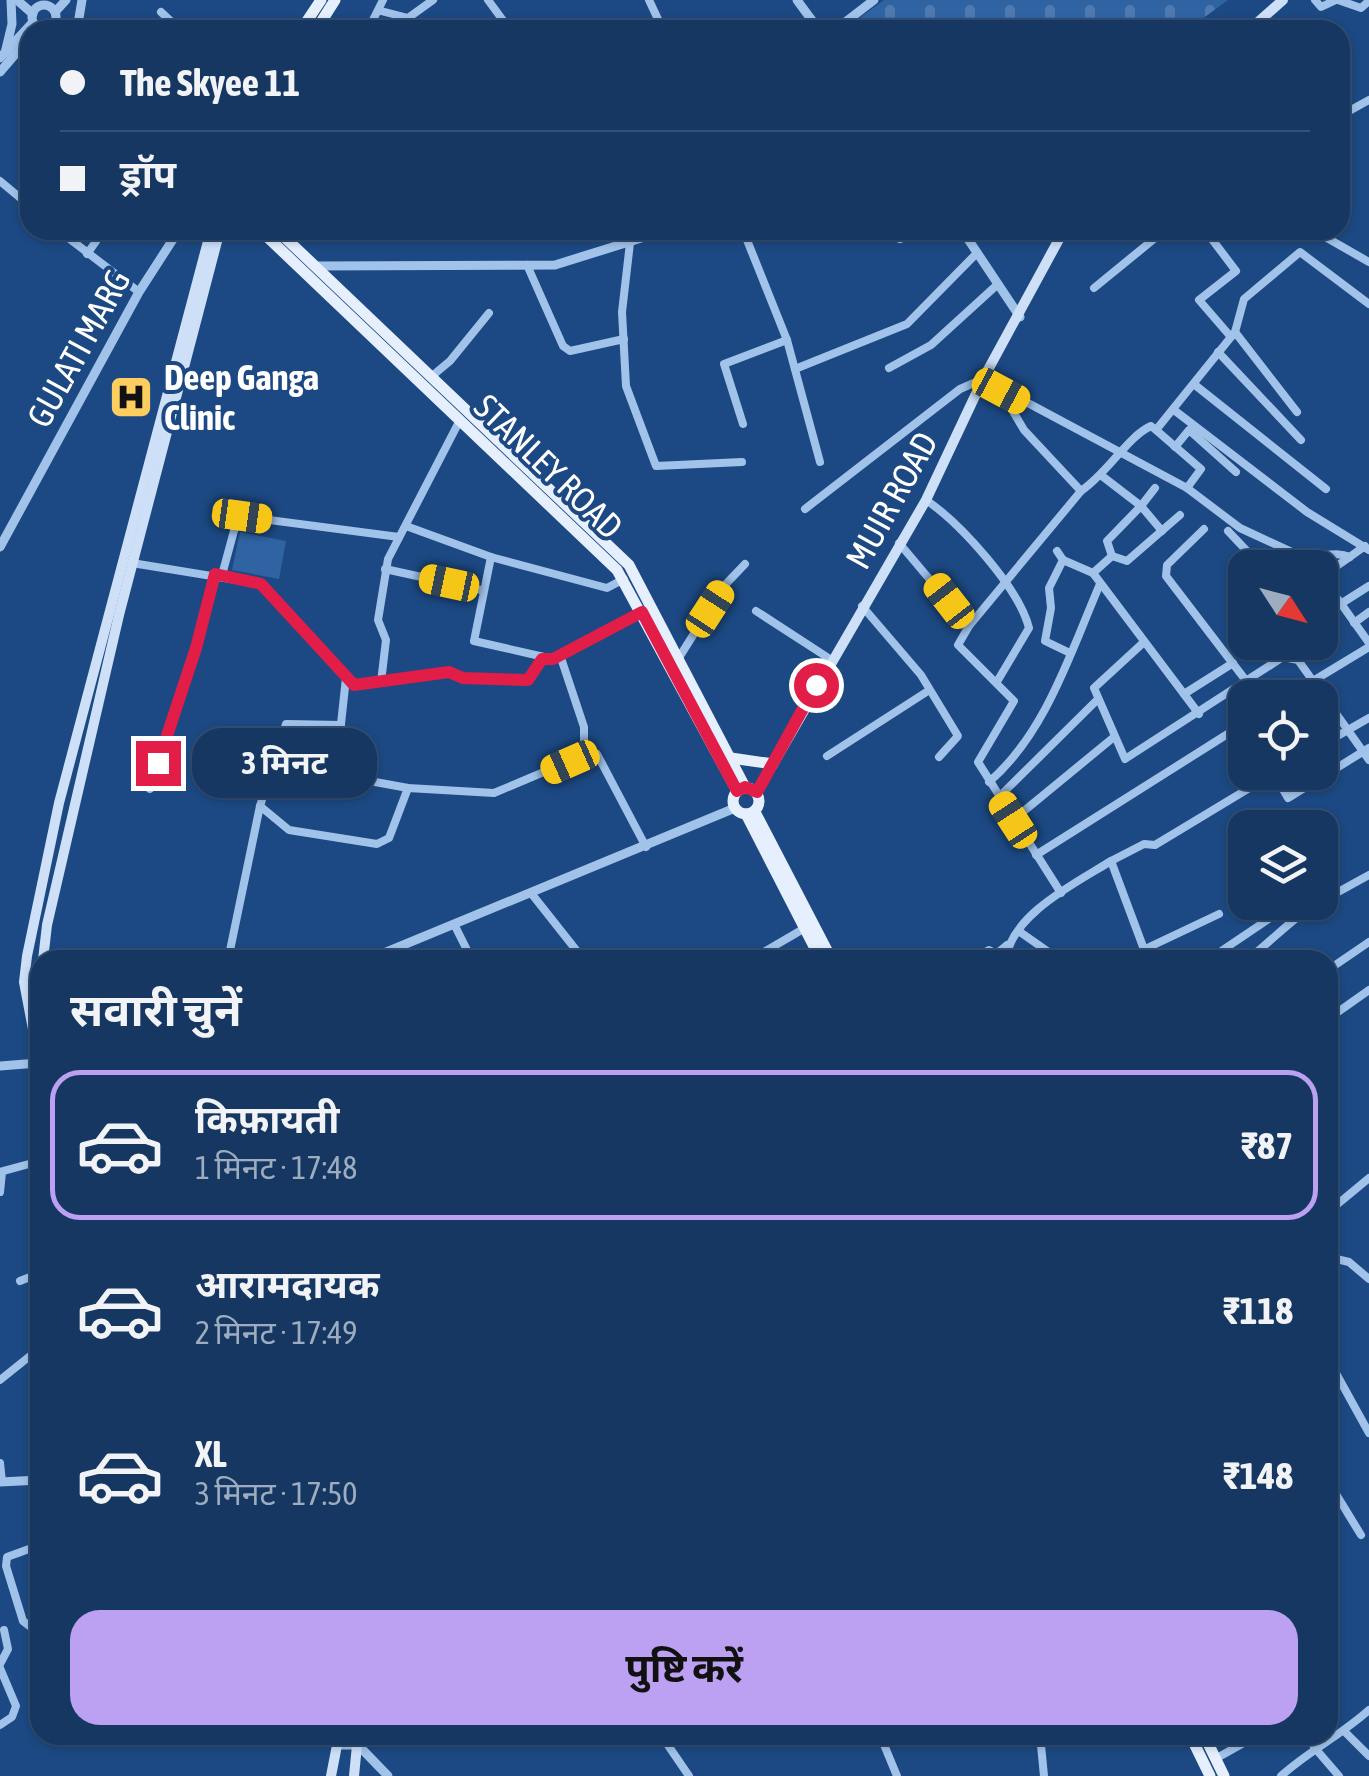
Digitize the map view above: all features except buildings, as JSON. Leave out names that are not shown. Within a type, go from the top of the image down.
[{"type":"main road","points":[[1260,20],[1283,0]]},
{"type":"main road","points":[[30,950],[59,803],[208,240]]},
{"type":"main road","points":[[44,950],[46,925],[132,563],[217,240]]},
{"type":"main road","name":"STANLEY ROAD","points":[[271,240],[624,579],[746,790]]},
{"type":"main road","name":"STANLEY ROAD","points":[[288,240],[612,544],[637,577],[746,790]]},
{"type":"main road","name":"MUIR ROAD","points":[[746,790],[772,764],[926,500],[983,379],[1059,240]]},
{"type":"main road","points":[[731,758],[772,764]]},
{"type":"main road","points":[[745,811],[760,805],[746,790]]},
{"type":"main road","points":[[746,790],[745,811],[816,950]]},
{"type":"main road","points":[[745,811],[826,950]]},
{"type":"main road","points":[[30,951],[24,982],[30,1015]]},
{"type":"main road","points":[[332,1776],[338,1745]]},
{"type":"main road","points":[[354,1776],[357,1745]]},
{"type":"main road","points":[[1195,1745],[1210,1776]]},
{"type":"main road","points":[[1209,1745],[1224,1776]]},
{"type":"street","points":[[0,72],[14,0],[44,16],[66,0]]},
{"type":"street","points":[[375,20],[383,0]]},
{"type":"street","points":[[380,12],[403,19],[433,0]]},
{"type":"street","points":[[848,20],[874,0]]},
{"type":"street","points":[[1315,0],[1321,6],[1337,0],[1360,8],[1369,1]]},
{"type":"street","points":[[161,12],[169,20]]},
{"type":"street","points":[[0,181],[20,198]]},
{"type":"street","points":[[70,240],[139,292]]},
{"type":"street","points":[[87,254],[97,240]]},
{"type":"street","name":"GULATI MARG","points":[[0,547],[139,292],[173,240]]},
{"type":"street","points":[[314,266],[555,264],[636,240]]},
{"type":"street","points":[[748,240],[787,340],[820,462]]},
{"type":"street","points":[[969,240],[1020,317]]},
{"type":"street","points":[[1094,288],[1153,240]]},
{"type":"street","points":[[1212,240],[1236,272],[1199,300],[1296,412]]},
{"type":"street","points":[[1330,240],[1369,262]]},
{"type":"street","points":[[630,242],[624,339],[626,386],[656,466],[742,462]]},
{"type":"street","points":[[795,370],[907,324],[977,252]]},
{"type":"street","points":[[1156,430],[1233,335],[1244,299],[1300,252],[1369,304]]},
{"type":"street","points":[[527,265],[563,346],[570,351],[624,339]]},
{"type":"street","points":[[889,368],[931,346],[998,284]]},
{"type":"street","points":[[432,376],[450,361],[489,313]]},
{"type":"street","points":[[743,424],[724,364],[787,340]]},
{"type":"street","points":[[1218,352],[1300,440]]},
{"type":"street","points":[[805,509],[960,389],[983,379],[1186,488],[1240,528],[1287,550]]},
{"type":"street","points":[[1195,385],[1326,489]]},
{"type":"street","points":[[1001,391],[1024,430],[1081,491]]},
{"type":"street","points":[[1174,410],[1307,512],[1367,548]]},
{"type":"street","points":[[381,682],[386,640],[378,620],[385,569],[460,420]]},
{"type":"street","points":[[1060,893],[978,762],[982,748],[1012,710],[1014,701],[998,680],[980,671],[958,645],[1004,579],[1081,491],[1102,476],[1123,455],[1130,440],[1144,429],[1151,426],[1201,469],[1186,488]]},
{"type":"street","points":[[1175,447],[1189,430],[1236,472]]},
{"type":"street","points":[[1102,476],[1140,506],[1162,531]]},
{"type":"street","points":[[1112,556],[1107,541],[1155,488]]},
{"type":"street","points":[[926,500],[1015,592],[1030,628],[998,680]]},
{"type":"street","points":[[1112,556],[1127,561],[1180,515]]},
{"type":"street","points":[[150,789],[238,516],[399,536]]},
{"type":"street","points":[[406,526],[491,557],[608,588],[624,579]]},
{"type":"street","points":[[1204,529],[1166,566],[1166,576],[1246,680]]},
{"type":"street","points":[[1228,531],[1245,550]]},
{"type":"street","points":[[899,543],[968,626]]},
{"type":"street","points":[[1338,566],[1367,548]]},
{"type":"street","points":[[1057,551],[1063,560],[1093,574],[1199,714]]},
{"type":"street","points":[[1338,552],[1350,557]]},
{"type":"street","points":[[1093,574],[1112,556]]},
{"type":"street","points":[[491,557],[474,641],[542,659],[560,655],[642,612]]},
{"type":"street","points":[[1063,560],[1049,588],[1052,608],[1044,641],[1070,652]]},
{"type":"street","points":[[132,563],[261,584],[354,685],[449,672],[463,678],[528,680],[542,659]]},
{"type":"street","points":[[680,656],[724,586],[745,564]]},
{"type":"street","points":[[385,569],[482,590]]},
{"type":"street","points":[[990,782],[1010,764],[1030,735],[1100,584]]},
{"type":"street","points":[[1340,604],[1369,586]]},
{"type":"street","points":[[1313,680],[1369,645],[1338,601]]},
{"type":"street","points":[[862,606],[921,674],[958,736],[939,757]]},
{"type":"street","points":[[756,610],[830,659]]},
{"type":"street","points":[[1354,622],[1369,612]]},
{"type":"street","points":[[1144,642],[1094,688],[1125,760],[1228,695]]},
{"type":"street","points":[[346,678],[341,725],[326,773],[408,788],[494,793],[584,755],[584,727],[560,655]]},
{"type":"street","points":[[1250,680],[1284,658],[1298,660],[1309,680]]},
{"type":"street","points":[[1184,694],[1233,663]]},
{"type":"street","points":[[827,756],[928,691]]},
{"type":"street","points":[[998,798],[1097,700]]},
{"type":"street","points":[[1338,735],[1369,718]]},
{"type":"street","points":[[1338,719],[1366,749],[1369,760]]},
{"type":"street","points":[[230,950],[260,806],[286,724],[341,725]]},
{"type":"street","points":[[1036,855],[1228,734]]},
{"type":"street","points":[[1013,820],[1114,737]]},
{"type":"street","points":[[1338,767],[1366,749]]},
{"type":"street","points":[[596,754],[646,847]]},
{"type":"street","points":[[260,806],[289,830],[377,844],[389,838],[408,788]]},
{"type":"street","points":[[1001,950],[1060,893],[1144,844],[1155,845],[1247,790]]},
{"type":"street","points":[[391,950],[745,811]]},
{"type":"street","points":[[1111,861],[1143,950],[1219,914]]},
{"type":"street","points":[[1338,892],[1369,875]]},
{"type":"street","points":[[531,893],[576,950]]},
{"type":"street","points":[[1223,950],[1267,920]]},
{"type":"street","points":[[1258,950],[1293,920]]},
{"type":"street","points":[[454,924],[467,950]]},
{"type":"street","points":[[767,950],[805,928]]},
{"type":"street","points":[[1020,932],[1046,950]]},
{"type":"street","points":[[1338,963],[1369,942]]},
{"type":"street","points":[[1007,945],[1007,950]]},
{"type":"street","points":[[1338,1012],[1369,990]]},
{"type":"street","points":[[0,1066],[30,1060]]},
{"type":"street","points":[[0,1192],[1,1172],[30,1164]]},
{"type":"street","points":[[1338,1204],[1369,1178]]},
{"type":"street","points":[[1338,1259],[1349,1262],[1369,1280]]},
{"type":"street","points":[[1359,1271],[1369,1264]]},
{"type":"street","points":[[20,1281],[30,1277]]},
{"type":"street","points":[[0,1380],[30,1356]]},
{"type":"street","points":[[1338,1377],[1369,1433]]},
{"type":"street","points":[[0,1463],[1,1482],[30,1481]]},
{"type":"street","points":[[1338,1497],[1361,1535]]},
{"type":"street","points":[[30,1549],[7,1558],[6,1566],[24,1621],[30,1626]]},
{"type":"street","points":[[0,1725],[12,1717],[16,1706],[0,1666],[8,1649],[4,1630]]},
{"type":"street","points":[[1338,1737],[1369,1710]]},
{"type":"street","points":[[1345,1732],[1369,1756]]},
{"type":"street","points":[[362,1745],[388,1776]]},
{"type":"street","points":[[669,1745],[689,1776]]},
{"type":"street","points":[[884,1745],[897,1776]]},
{"type":"street","points":[[1041,1745],[1044,1776]]},
{"type":"street","points":[[1215,1758],[1239,1745]]},
{"type":"street","points":[[1281,1776],[1314,1747],[1328,1745]]},
{"type":"street","points":[[1314,1747],[1340,1776]]},
{"type":"green space","points":[[884,0],[1228,0],[1201,20],[857,20]]},
{"type":"green space","points":[[240,532],[286,541],[279,579],[232,570]]},
{"type":"place","name":"Deep Ganga Clinic","points":[[131,397]]},
{"type":"route","points":[[158,763],[196,648],[215,574],[261,584],[354,685],[449,672],[463,678],[528,680],[542,659],[553,659],[642,612],[737,791],[745,787],[757,792],[816,685]]}]
